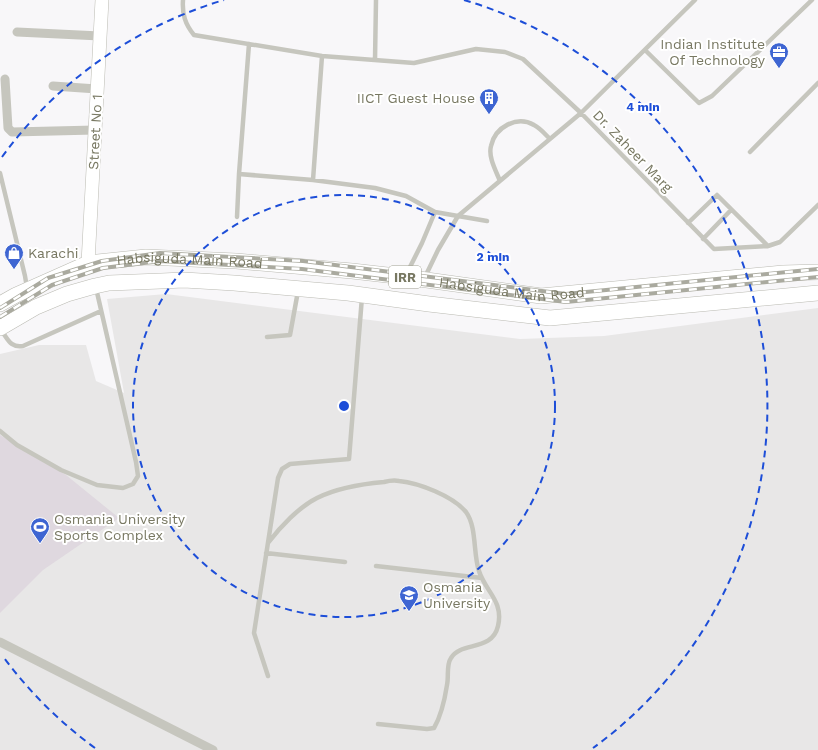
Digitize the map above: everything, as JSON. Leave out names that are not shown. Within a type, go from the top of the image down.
[{"type":"main road","name":"Habsiguda Main Road","points":[[0,304],[88,263],[146,257],[236,261],[352,271],[541,296],[782,273],[818,272]]},
{"type":"main road","points":[[234,283],[236,261]]},
{"type":"main road","name":"Habsiguda Main Road","points":[[0,328],[50,300],[95,286],[116,283],[184,280],[234,283],[362,295],[550,318],[818,293]]},
{"type":"main road","points":[[565,294],[566,316]]},
{"type":"street","name":"Street No 1","points":[[88,263],[102,0]]},
{"type":"street","points":[[17,32],[100,36]]},
{"type":"street","points":[[5,80],[8,128],[12,132],[95,130]]},
{"type":"street","points":[[54,86],[97,89]]},
{"type":"street","points":[[0,642],[213,750]]},
{"type":"lane","points":[[183,0],[182,12],[186,26],[194,35],[322,56],[414,63],[476,49],[505,52],[523,59],[581,114],[695,0]]},
{"type":"lane","points":[[375,60],[376,0]]},
{"type":"lane","points":[[645,50],[700,103],[712,96],[812,0]]},
{"type":"lane","points":[[237,217],[249,44]]},
{"type":"lane","points":[[313,180],[322,56]]},
{"type":"lane","points":[[750,152],[818,83]]},
{"type":"lane","name":"Dr. Zaheer Marg","points":[[424,280],[438,250],[458,216],[581,114],[715,250],[768,246],[780,242],[818,205]]},
{"type":"lane","points":[[500,181],[491,156],[491,146],[495,136],[503,128],[510,123],[526,122],[538,127],[550,139]]},
{"type":"lane","points":[[0,173],[28,290]]},
{"type":"lane","points":[[239,174],[313,180],[375,188],[406,196],[435,212],[487,220]]},
{"type":"lane","points":[[688,223],[717,195],[768,246]]},
{"type":"lane","points":[[703,239],[731,210]]},
{"type":"lane","points":[[405,277],[435,212]]},
{"type":"lane","points":[[0,431],[17,445],[61,470],[97,485],[123,488],[133,484],[138,476],[136,462],[95,286]]},
{"type":"lane","points":[[267,337],[290,335],[299,289]]},
{"type":"lane","points":[[268,676],[254,633],[278,478],[282,469],[290,464],[349,459],[362,295]]},
{"type":"lane","points":[[0,328],[12,345],[16,347],[23,346],[101,311]]},
{"type":"lane","points":[[268,543],[288,521],[316,498],[344,488],[362,484],[398,480],[439,493],[455,502],[466,513],[471,525],[476,562],[482,578],[494,598],[500,612],[498,626],[493,637],[488,641],[457,652],[451,657],[447,685],[438,721],[434,728],[427,729],[378,724]]},
{"type":"lane","points":[[266,553],[345,562]]},
{"type":"lane","points":[[376,566],[482,578]]},
{"type":"shaded area","name":"Osmania University","points":[[166,294],[520,339],[604,336],[818,308],[818,750],[0,750],[0,354],[39,345],[86,345],[96,381],[124,393],[107,299]]},
{"type":"shaded area","name":"Osmania University Sports Complex","points":[[0,435],[66,475],[119,518],[43,570],[0,613]]},
{"type":"railway","points":[[0,308],[48,278],[102,261],[160,253],[303,261],[566,294],[818,269]]},
{"type":"railway","points":[[0,317],[52,285],[103,268],[160,261],[302,269],[566,302],[818,277]]},
{"type":"place","name":"Indian Institute Of Technology","points":[[779,69]]},
{"type":"place","name":"IICT Guest House","points":[[489,115]]},
{"type":"place","name":"Karachi","points":[[14,270]]},
{"type":"place","name":"Osmania University Sports Complex","points":[[40,544]]},
{"type":"place","name":"Osmania University","points":[[409,612]]}]
